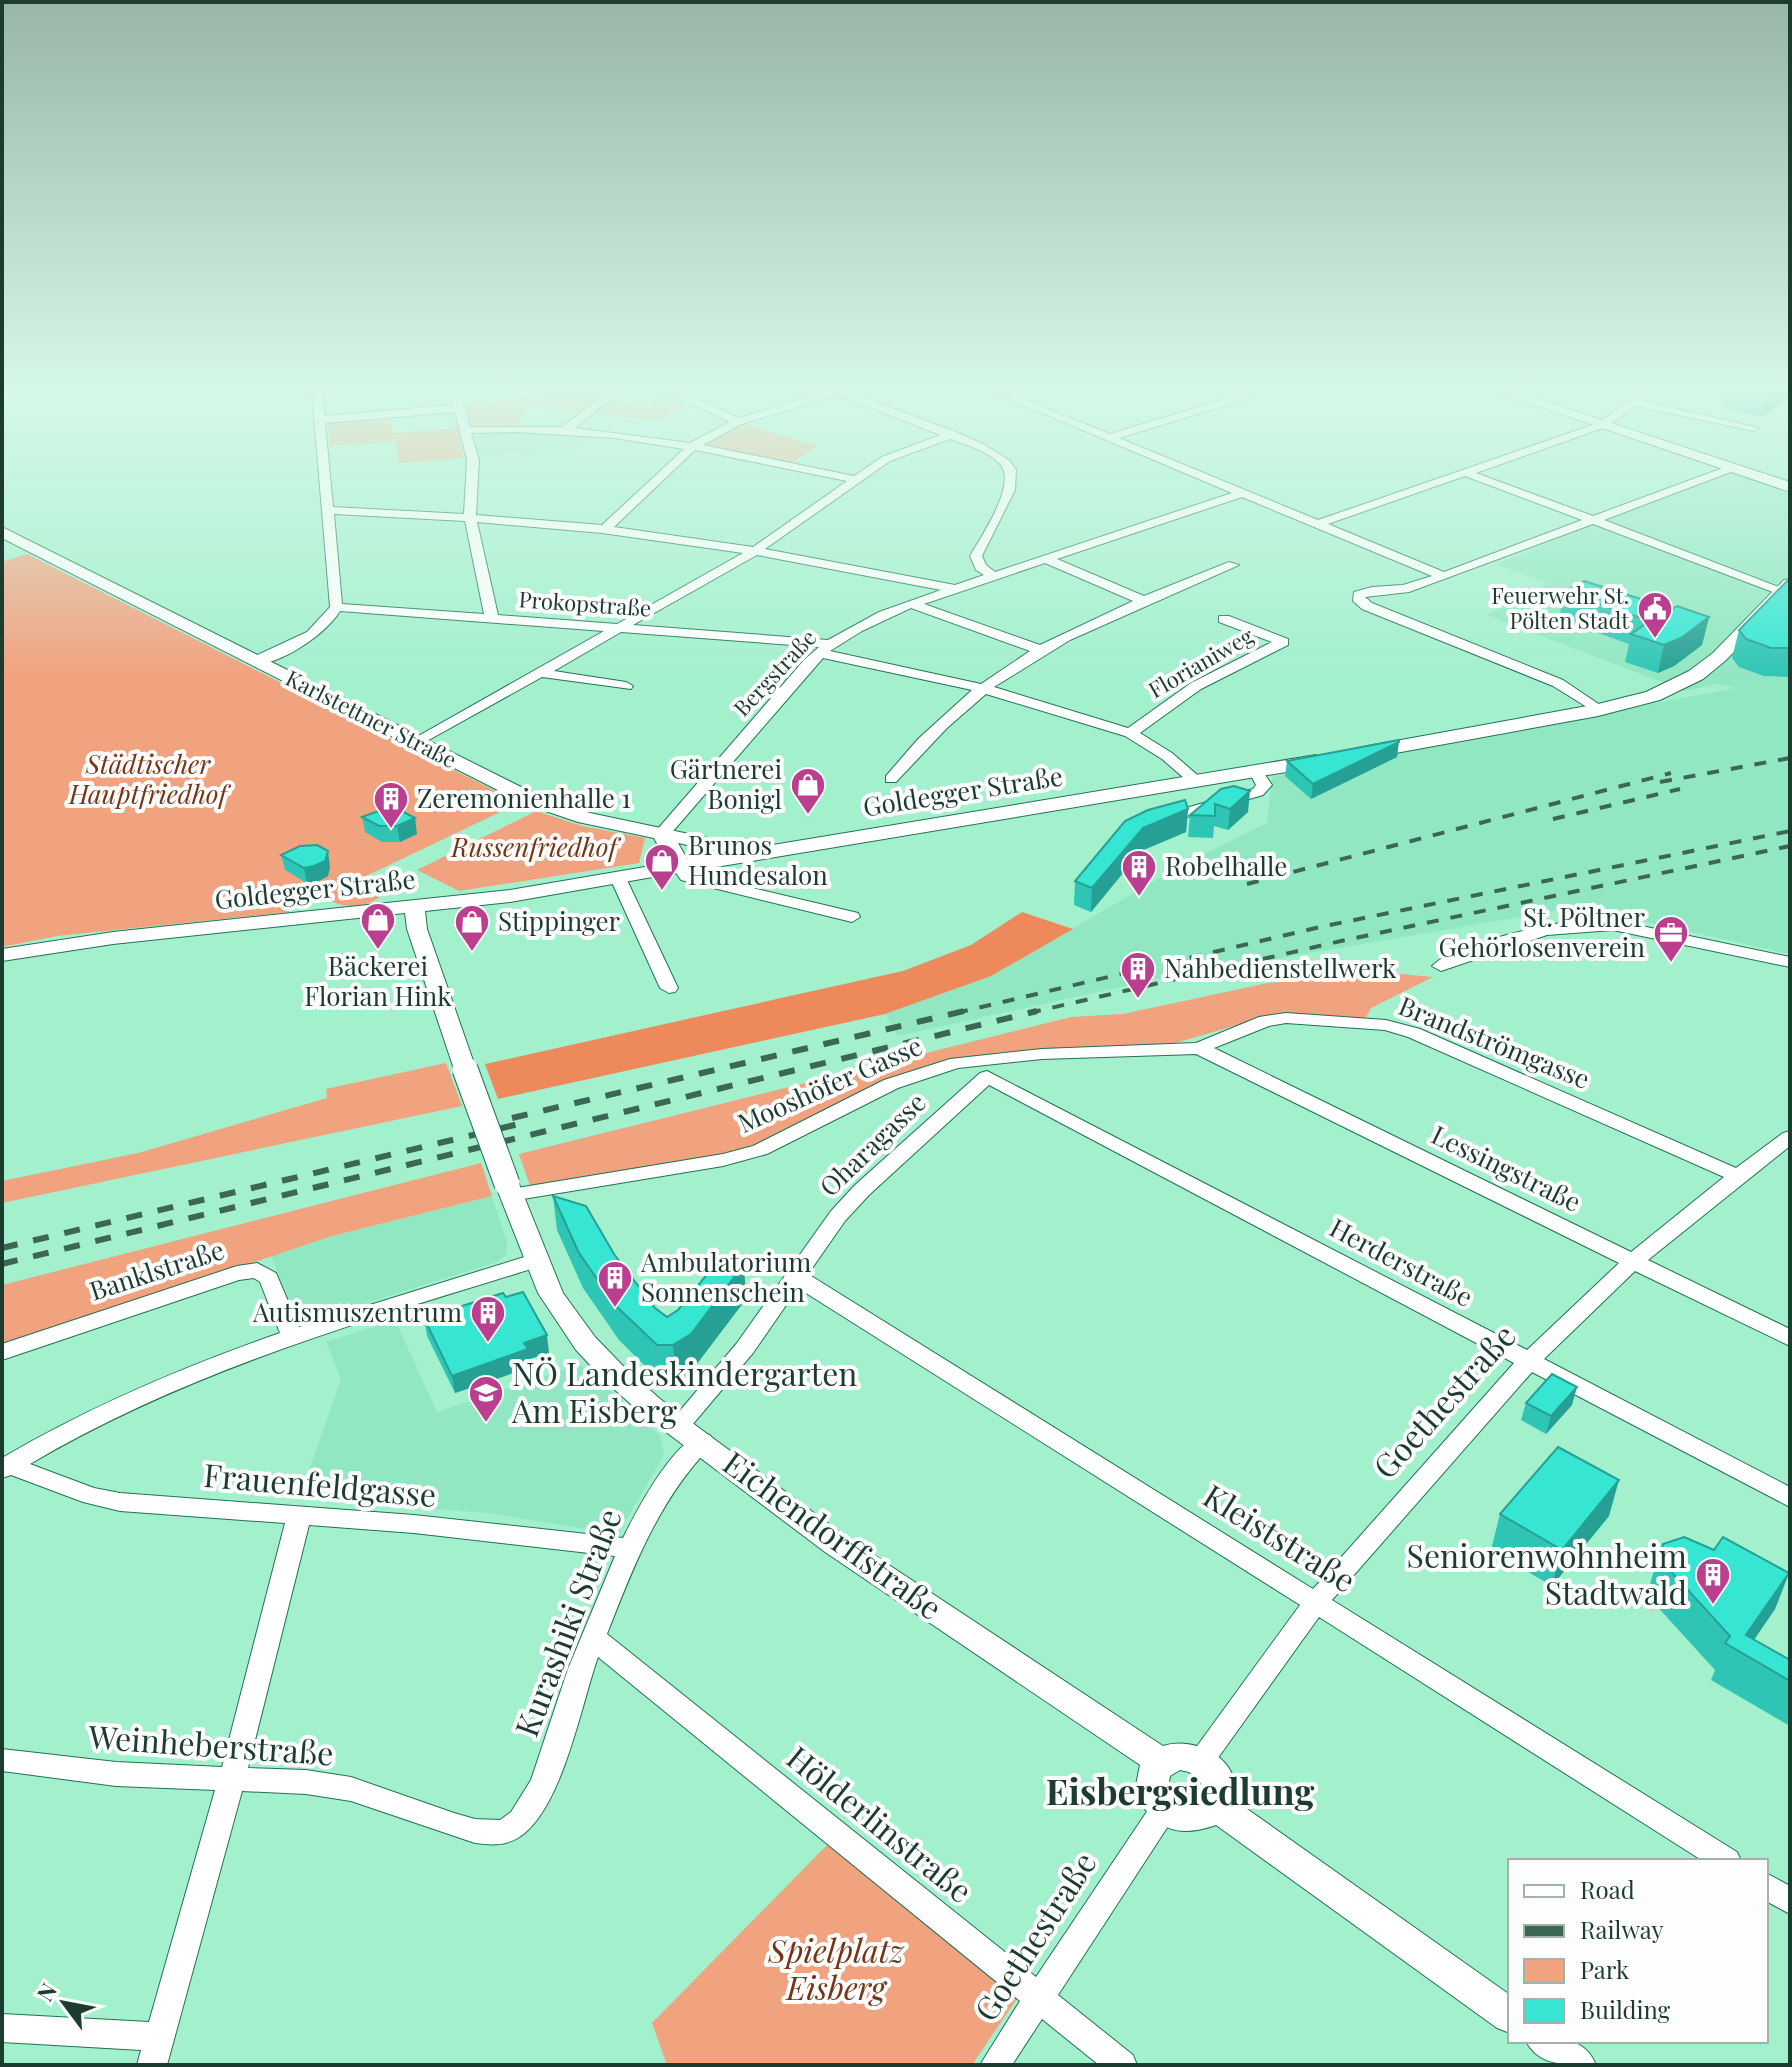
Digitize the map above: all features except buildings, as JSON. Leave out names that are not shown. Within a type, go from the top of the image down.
[{"type":"main road","name":"Karlstettner Straße","points":[[2,532],[545,805],[585,818],[760,854]]},
{"type":"main road","name":"Goldegger Straße","points":[[680,867],[1256,772],[1598,710],[1653,696],[1696,675],[1719,657],[1787,587]]},
{"type":"main road","points":[[662,834],[680,867]]},
{"type":"main road","points":[[688,838],[704,863]]},
{"type":"street","points":[[256,661],[311,635],[330,619],[336,607],[326,487]]},
{"type":"street","points":[[472,487],[470,517],[492,619]]},
{"type":"street","points":[[605,529],[649,487]]},
{"type":"street","points":[[418,742],[755,551],[845,487]]},
{"type":"street","points":[[993,576],[980,567],[976,556],[1012,487]]},
{"type":"street","points":[[1229,487],[1444,576]]},
{"type":"street","points":[[1317,524],[1424,487]]},
{"type":"street","points":[[1505,487],[1787,587]]},
{"type":"street","points":[[1598,710],[1558,683],[1359,601],[1359,595],[1404,589],[1444,576],[1680,487]]},
{"type":"street","name":"Bergstraße","points":[[662,834],[825,648],[861,625],[954,589],[1242,493]]},
{"type":"street","points":[[328,510],[470,517],[605,529],[755,551],[954,589]]},
{"type":"street","points":[[1046,559],[1145,601]]},
{"type":"street","points":[[891,779],[941,724],[1040,650],[1145,601],[1233,565]]},
{"type":"street","points":[[911,604],[1040,650]]},
{"type":"street","name":"Prokopstraße","points":[[336,607],[825,648],[985,689],[1130,733],[1167,756],[1197,782]]},
{"type":"street","name":"Florianiweg","points":[[1130,733],[1196,686],[1283,642],[1224,619]]},
{"type":"street","points":[[541,673],[626,686]]},
{"type":"street","points":[[1151,823],[1258,792],[1264,785],[1256,772]]},
{"type":"street","points":[[680,867],[687,877],[852,917]]},
{"type":"street","name":"Goldegger Straße","points":[[2,955],[76,942],[414,908],[680,867]]},
{"type":"street","points":[[618,878],[669,988]]},
{"type":"street","name":"Eichendorffstraße","points":[[414,908],[417,929],[534,1261],[560,1310],[593,1354],[633,1391],[796,1509],[835,1544],[1161,1762]]},
{"type":"street","points":[[1441,966],[1509,939],[1589,923],[1613,925],[1790,962]]},
{"type":"street","name":"Brandströmgasse","points":[[985,1070],[1042,1054],[1199,1048],[1265,1021],[1286,1018],[1399,1028],[1738,1176]]},
{"type":"street","name":"Lessingstraße","points":[[1199,1048],[1790,1338]]},
{"type":"street","name":"Mooshöfer Gasse","points":[[509,1190],[723,1160],[760,1150],[891,1084],[944,1065],[985,1070]]},
{"type":"street","name":"Oharagasse","points":[[690,1433],[745,1348],[838,1216],[985,1070]]},
{"type":"street","name":"Herderstraße","points":[[985,1070],[1790,1498]]},
{"type":"street","name":"Goethestraße","points":[[1201,1761],[1316,1602],[1529,1361],[1632,1262],[1790,1137]]},
{"type":"street","points":[[5,1467],[90,1419],[156,1388],[292,1337],[534,1261]]},
{"type":"street","name":"Banklstraße","points":[[2,1352],[237,1273],[257,1270],[269,1278],[292,1337]]},
{"type":"street","name":"Kleiststraße","points":[[795,1276],[1724,1859]]},
{"type":"street","name":"Kurashiki Straße","points":[[506,1832],[519,1822],[535,1800],[549,1769],[593,1638],[631,1548],[680,1462],[690,1433]]},
{"type":"street","name":"Frauenfeldgasse","points":[[5,1467],[91,1496],[120,1502],[631,1548]]},
{"type":"street","points":[[2,2028],[156,2051],[232,1779],[299,1516]]},
{"type":"street","name":"Hölderlinstraße","points":[[593,1638],[1122,2065]]},
{"type":"street","points":[[1180,1756],[1201,1761],[1219,1781],[1219,1797],[1215,1805],[1202,1815],[1193,1817],[1175,1815],[1164,1809],[1154,1798],[1150,1782],[1155,1768],[1161,1762],[1180,1756]]},
{"type":"street","name":"Weinheberstraße","points":[[2,1760],[68,1771],[319,1783],[388,1800],[469,1830],[488,1834],[506,1832]]},
{"type":"street","points":[[1215,1805],[1508,2015]]},
{"type":"street","name":"Goethestraße","points":[[995,2065],[1164,1809]]},
{"type":"street","points":[[1768,1887],[1790,1901]]},
{"type":"street","points":[[1547,2043],[1578,2065]]},
{"type":"shaded area","points":[[1690,487],[1769,487],[1790,495],[1790,954],[1579,907],[1157,979],[898,1036],[885,1014],[991,976],[1182,865],[1267,823],[1272,777],[1735,688],[1718,684],[1685,691],[1487,615],[1548,584],[1497,564],[1604,519]]},
{"type":"shaded area","points":[[1022,912],[1073,929],[991,976],[885,1014],[498,1099],[485,1064],[903,971],[971,945]]},
{"type":"shaded area","points":[[492,1196],[507,1242],[507,1254],[497,1262],[299,1324],[271,1256],[332,1236]]},
{"type":"shaded area","name":"NÖ Landeskindergarten Am Eisberg","points":[[395,1320],[437,1412],[580,1364],[660,1435],[664,1455],[625,1522],[603,1532],[488,1513],[299,1499],[341,1379],[326,1342]]},
{"type":"green space","name":"Städtischer Hauptfriedhof","points":[[27,554],[519,803],[362,878],[384,894],[365,904],[346,906],[308,890],[278,905],[290,912],[57,936],[2,947],[2,562]]},
{"type":"green space","name":"Russenfriedhof","points":[[536,811],[582,826],[645,838],[639,863],[459,891],[417,870]]},
{"type":"green space","points":[[1401,974],[1433,977],[1371,1008],[1365,1019],[1302,1014],[1268,1016],[1172,1044],[1004,1052],[956,1059],[757,1148],[716,1158],[530,1186],[519,1154],[1071,1017],[1123,1014],[1268,983]]},
{"type":"green space","points":[[446,1063],[462,1106],[2,1203],[2,1181],[138,1153],[327,1098],[326,1089]]},
{"type":"green space","points":[[481,1163],[492,1196],[332,1236],[2,1347],[2,1285]]},
{"type":"green space","name":"Spielplatz Eisberg","points":[[829,1843],[1018,1997],[972,2065],[667,2065],[652,2023]]},
{"type":"railway","points":[[1660,782],[1790,758]]},
{"type":"railway","points":[[1247,884],[1671,773]]},
{"type":"railway","points":[[1553,819],[1680,789]]},
{"type":"railway","points":[[956,1013],[1320,927],[1790,831]]},
{"type":"railway","points":[[1029,1013],[1341,941],[1790,846]]},
{"type":"railway","points":[[512,1118],[964,1011]]},
{"type":"railway","points":[[2,1264],[1037,1011]]},
{"type":"railway","points":[[2,1248],[527,1122]]},
{"type":"place","name":"Feuerwehr St. Pölten Stadt","points":[[1655,640]]},
{"type":"place","name":"Gärtnerei Bonigl","points":[[808,816]]},
{"type":"place","name":"Zeremonienhalle 1","points":[[391,830]]},
{"type":"place","name":"Brunos Hundesalon","points":[[662,892]]},
{"type":"place","name":"Robelhalle","points":[[1139,898]]},
{"type":"place","name":"Bäckerei Florian Hink","points":[[378,951]]},
{"type":"place","name":"Stippinger","points":[[472,953]]},
{"type":"place","name":"St. Pöltner Gehörlosenverein","points":[[1671,964]]},
{"type":"place","name":"Nahbedienstellwerk","points":[[1138,1000]]},
{"type":"place","name":"Ambulatorium Sonnenschein","points":[[615,1309]]},
{"type":"place","name":"Autismuszentrum","points":[[488,1344]]},
{"type":"place","name":"NÖ Landeskindergarten Am Eisberg","points":[[486,1424]]},
{"type":"place","name":"Seniorenwohnheim Stadtwald","points":[[1713,1606]]},
{"type":"district","name":"Eisbergsiedlung","points":[[1180,1792]]}]
